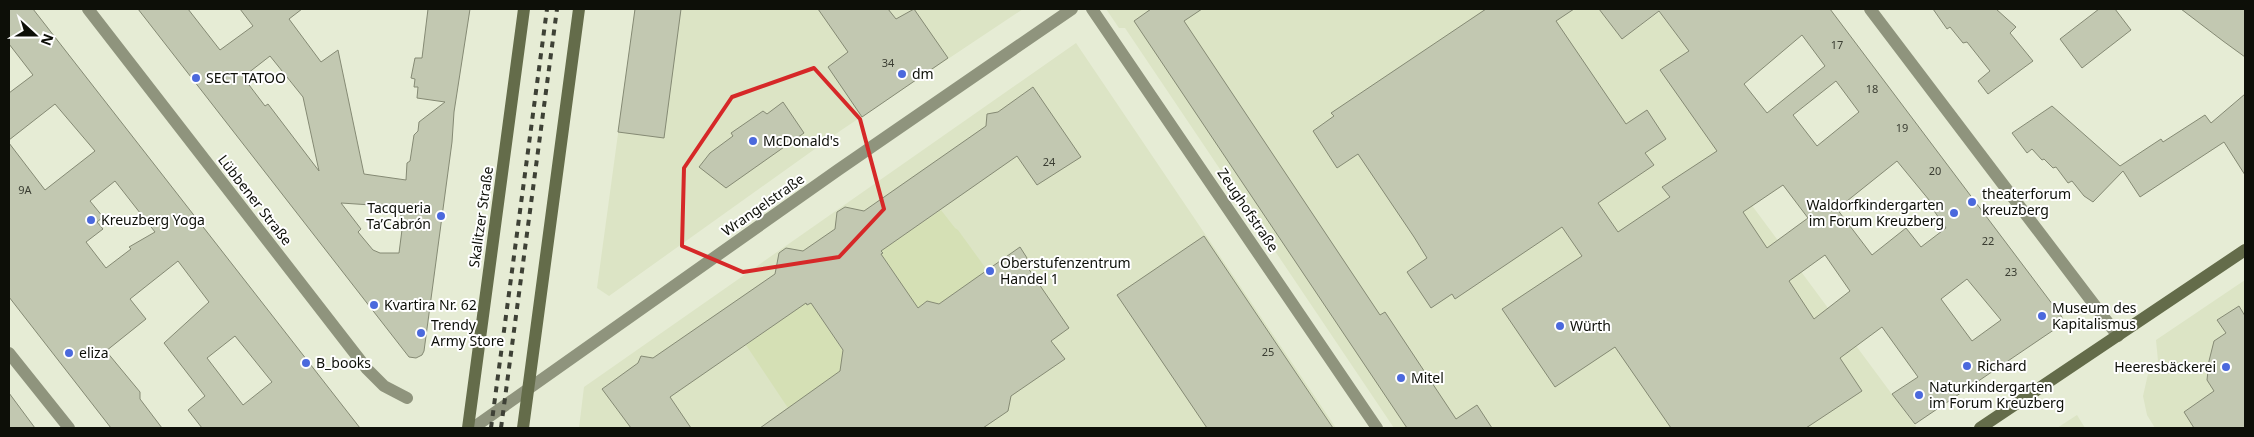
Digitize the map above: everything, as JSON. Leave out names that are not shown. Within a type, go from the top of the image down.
[{"type":"main road","name":"Skalitzer Straße","points":[[468,428],[524,9]]},
{"type":"main road","points":[[523,428],[578,9]]},
{"type":"main road","points":[[1980,428],[2245,250]]},
{"type":"street","name":"Lübbener Straße","points":[[88,9],[367,369],[384,386],[407,398]]},
{"type":"street","name":"Wrangelstraße","points":[[473,428],[741,238],[1072,9]]},
{"type":"street","name":"Zeughofstraße","points":[[1092,9],[1125,54],[1377,428]]},
{"type":"street","points":[[1870,9],[2118,336]]},
{"type":"street","points":[[9,353],[69,428]]},
{"type":"highlighted area","points":[[814,68],[860,119],[884,209],[839,257],[743,272],[682,246],[684,168],[732,97]]},
{"type":"shaded area","points":[[635,9],[1023,9],[840,131],[609,296],[597,288]]},
{"type":"shaded area","points":[[1106,9],[1599,9],[1622,39],[1659,12],[1739,110],[1719,161],[1917,428],[1394,428],[1125,28],[1119,28]]},
{"type":"shaded area","name":"Oberstufenzentrum Handel 1","points":[[1076,43],[1336,428],[579,428],[584,387]]},
{"type":"shaded area","points":[[941,210],[987,270],[935,307],[932,302],[927,301],[918,308],[881,254],[883,253],[881,251]]},
{"type":"shaded area","points":[[2245,280],[2245,428],[2155,428],[2147,415],[2143,396],[2148,374],[2158,361],[2156,340]]},
{"type":"shaded area","points":[[806,303],[807,305],[811,303],[847,357],[843,369],[788,408],[746,345]]},
{"type":"shaded area","points":[[2077,415],[2085,428],[2057,428]]},
{"type":"building","points":[[9,9],[33,9],[360,428],[202,428],[188,410],[205,396],[164,343],[209,302],[178,261],[130,299],[146,319],[106,351],[140,392],[140,399],[162,428],[111,428],[9,297],[9,143],[45,190],[95,151],[55,104],[9,140],[9,93],[33,75],[9,44]],"holes":[[[115,181],[155,232],[129,247],[131,249],[106,268],[86,242],[103,229],[97,222],[103,217],[90,201]],[[235,336],[272,382],[243,405],[207,358]]]},
{"type":"building","points":[[138,9],[188,9],[220,50],[253,26],[240,9],[302,9],[289,19],[321,62],[338,50],[364,174],[406,180],[407,163],[410,161],[414,135],[418,131],[419,122],[445,102],[417,98],[418,87],[414,87],[415,79],[411,78],[415,58],[422,58],[428,9],[470,9],[454,112],[452,142],[424,351],[422,355],[416,358],[409,357]],"holes":[[[270,56],[303,97],[319,171],[268,104],[265,106],[243,77]],[[341,203],[402,207],[400,222],[403,222],[399,253],[380,253],[373,250],[358,232],[361,229]]]},
{"type":"building","points":[[635,9],[681,9],[664,138],[618,132]]},
{"type":"building","points":[[818,9],[888,9],[896,19],[914,9],[948,58],[862,117],[828,67],[848,52]]},
{"type":"building","points":[[1151,9],[1202,9],[1184,21],[1380,315],[1385,312],[1456,419],[1477,405],[1492,428],[1407,428],[1134,21]]},
{"type":"building","points":[[1486,9],[1574,9],[1556,21],[1626,124],[1647,110],[1666,139],[1645,153],[1654,165],[1598,203],[1618,232],[1670,197],[1662,187],[1717,151],[1660,70],[1689,51],[1659,11],[1622,39],[1599,9],[1830,9],[2062,317],[2061,325],[1915,424],[1892,394],[1918,377],[1882,327],[1840,358],[1862,391],[1806,428],[1671,428],[1615,347],[1555,387],[1502,309],[1582,256],[1562,227],[1455,299],[1452,294],[1431,308],[1407,272],[1427,258],[1414,237],[1358,154],[1337,168],[1313,131],[1334,116],[1331,113]],"holes":[[[1802,35],[1825,66],[1767,113],[1744,84]],[[1836,81],[1859,112],[1817,146],[1793,115]],[[1897,161],[1934,206],[1932,208],[1946,228],[1921,247],[1906,228],[1872,255],[1837,209]],[[1783,185],[1808,218],[1767,248],[1743,212]],[[1825,255],[1850,291],[1814,319],[1789,281]],[[1967,279],[2001,320],[1972,341],[1941,299]]]},
{"type":"building","points":[[1933,9],[1996,9],[2016,27],[2010,33],[2033,61],[1988,94],[1978,81],[1990,71],[1967,42],[1963,43],[1950,27],[1947,29]]},
{"type":"building","points":[[2099,9],[2115,9],[2131,30],[2082,68],[2060,39]]},
{"type":"building","points":[[2181,9],[2245,9],[2245,57],[2223,41]]},
{"type":"building","points":[[1033,87],[1081,157],[1037,185],[1017,156],[881,251],[883,253],[881,254],[918,308],[927,301],[939,304],[1020,247],[1027,258],[1026,265],[1069,328],[1051,341],[1065,359],[1011,396],[1008,411],[983,428],[760,428],[840,371],[843,350],[811,303],[807,305],[806,303],[670,397],[691,428],[631,428],[602,389],[638,363],[641,356],[653,358],[775,274],[779,253],[786,248],[803,251],[835,229],[837,212],[845,207],[864,211],[986,126],[987,114],[998,112]]},
{"type":"building","points":[[2245,94],[2245,175],[2224,142],[2140,197],[2123,171],[2093,202],[2084,196],[2072,181],[2068,183],[2056,167],[2053,168],[2044,159],[2042,160],[2032,149],[2027,153],[2012,133],[2052,106],[2120,166],[2161,139],[2163,142],[2205,115],[2211,123]]},
{"type":"building","points":[[783,102],[804,133],[726,188],[699,167],[710,153],[733,136],[731,133],[763,111],[767,114]]},
{"type":"building","points":[[1204,236],[1333,428],[1207,428],[1117,295]]},
{"type":"building","name":"Heeresbäckerei","points":[[2239,306],[2245,316],[2245,428],[2194,428],[2184,412],[2214,391],[2207,380],[2209,361],[2214,341],[2226,333],[2217,320]]},
{"type":"building","points":[[9,393],[35,428],[9,428]]},
{"type":"railway","points":[[491,428],[547,9]]},
{"type":"railway","points":[[501,428],[557,9]]},
{"type":"place","name":"dm","points":[[902,74]]},
{"type":"place","name":"SECT TATOO","points":[[196,78]]},
{"type":"place","name":"McDonald's","points":[[753,141]]},
{"type":"place","name":"theaterforum kreuzberg","points":[[1972,202]]},
{"type":"place","name":"Waldorfkindergarten im Forum Kreuzberg","points":[[1954,213]]},
{"type":"place","name":"Tacqueria Ta’Cabrón","points":[[441,216]]},
{"type":"place","name":"Kreuzberg Yoga","points":[[91,220]]},
{"type":"place","name":"Oberstufenzentrum Handel 1","points":[[990,271]]},
{"type":"place","name":"Kvartira Nr. 62","points":[[374,305]]},
{"type":"place","name":"Museum des Kapitalismus","points":[[2042,316]]},
{"type":"place","name":"Würth","points":[[1560,326]]},
{"type":"place","name":"Trendy Army Store","points":[[421,333]]},
{"type":"place","name":"eliza","points":[[69,353]]},
{"type":"place","name":"B_books","points":[[306,363]]},
{"type":"place","name":"Richard","points":[[1967,366]]},
{"type":"place","name":"Heeresbäckerei","points":[[2226,367]]},
{"type":"place","name":"Mitel","points":[[1401,378]]},
{"type":"place","name":"Naturkindergarten im Forum Kreuzberg","points":[[1919,395]]}]
